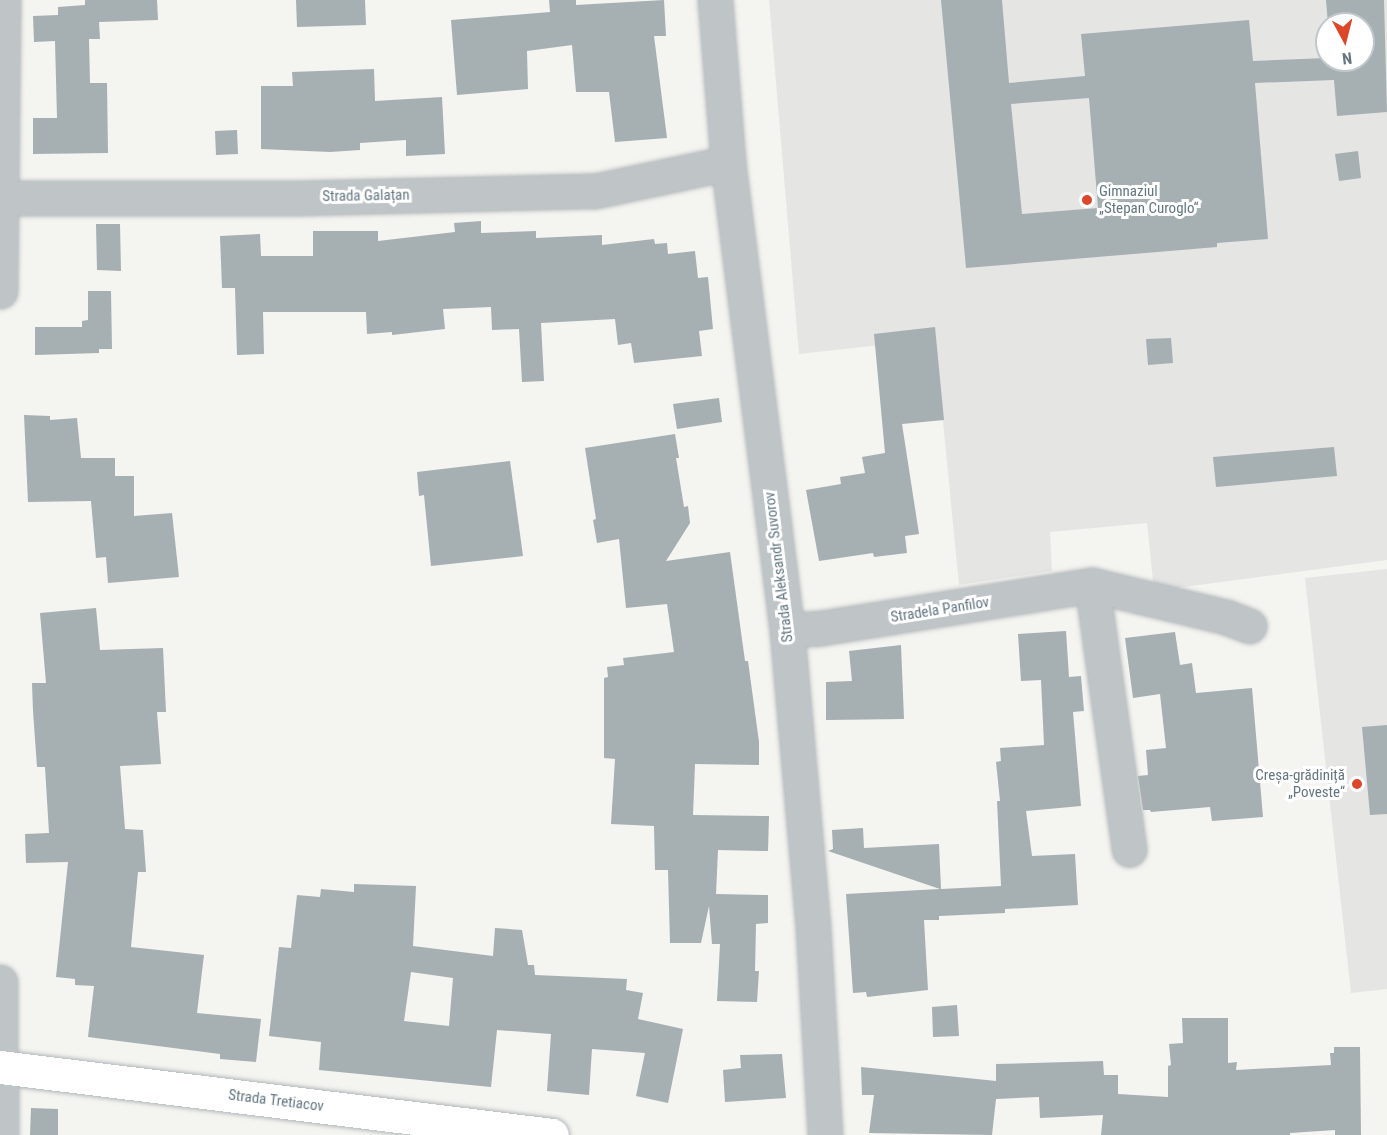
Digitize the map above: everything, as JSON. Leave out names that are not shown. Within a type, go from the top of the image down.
[{"type":"street","points":[[0,291],[3,0]]},
{"type":"street","name":"Strada Aleksandr Suvorov","points":[[715,0],[728,163],[787,630],[813,927],[825,1135]]},
{"type":"street","name":"Strada Galațan","points":[[1,199],[298,198],[596,191],[728,163]]},
{"type":"street","points":[[1092,585],[1129,849]]},
{"type":"street","name":"Stradela Panfilov","points":[[787,630],[821,628],[1092,585],[1226,617],[1249,626]]},
{"type":"street","points":[[0,982],[1,1135]]},
{"type":"street","name":"Strada Tretiacov","points":[[1,1067],[552,1135]]},
{"type":"shaded area","name":"Gimnaziul „Stepan Curoglo“","points":[[769,0],[1387,0],[1387,560],[1154,591],[1147,523],[1050,532],[1052,571],[959,585],[935,339],[799,354]]},
{"type":"shaded area","name":"Creșa-grădiniță „Poveste“","points":[[1387,569],[1387,989],[1351,993],[1305,578]]},
{"type":"building","points":[[85,0],[157,0],[158,20],[99,22],[100,39],[89,39],[90,83],[107,83],[108,153],[33,154],[33,118],[57,118],[55,41],[34,42],[33,16],[58,15],[58,7],[85,5]]},
{"type":"building","points":[[296,0],[365,0],[366,25],[297,27]]},
{"type":"building","points":[[549,0],[576,0],[576,5],[664,0],[666,36],[654,36],[667,138],[615,142],[609,92],[576,92],[572,45],[527,51],[528,89],[457,95],[451,20],[550,12]]},
{"type":"building","points":[[941,0],[1002,0],[1009,83],[1085,76],[1081,34],[1249,20],[1253,61],[1315,58],[1315,72],[1375,72],[1375,12],[1327,12],[1326,0],[1384,0],[1387,112],[1337,116],[1334,80],[1255,83],[1268,239],[1217,243],[1217,247],[966,268]],"holes":[[[1089,98],[1098,208],[1022,214],[1011,104]]]},
{"type":"building","points":[[374,69],[375,101],[442,97],[445,154],[406,156],[406,140],[360,143],[360,150],[330,152],[261,149],[261,86],[293,86],[292,72]]},
{"type":"building","points":[[237,130],[238,154],[216,155],[215,131]]},
{"type":"building","points":[[1358,151],[1361,178],[1339,181],[1335,154]]},
{"type":"building","points":[[481,221],[481,233],[536,231],[536,238],[602,235],[602,245],[654,239],[655,244],[667,243],[668,254],[695,251],[698,278],[708,277],[713,329],[699,331],[702,356],[634,363],[631,343],[618,345],[615,319],[541,323],[544,381],[522,382],[519,329],[492,330],[491,307],[443,309],[445,329],[392,335],[392,332],[367,334],[366,312],[263,312],[264,354],[237,355],[235,288],[222,288],[220,236],[260,234],[261,256],[313,256],[313,231],[378,231],[378,241],[455,232],[454,223]]},
{"type":"building","points":[[96,224],[120,224],[121,271],[97,270]]},
{"type":"building","points":[[88,291],[111,291],[112,349],[99,349],[99,353],[35,355],[35,327],[82,327],[82,321],[88,320]]},
{"type":"building","points":[[935,327],[944,420],[902,424],[919,534],[905,536],[907,553],[874,557],[873,553],[819,561],[806,490],[841,484],[840,477],[865,473],[862,457],[885,453],[874,334]]},
{"type":"building","points":[[1171,338],[1173,363],[1148,365],[1146,339]]},
{"type":"building","points":[[719,398],[722,422],[677,429],[673,404]]},
{"type":"building","points":[[24,415],[50,416],[50,420],[77,418],[81,458],[115,458],[115,476],[134,476],[134,516],[172,513],[179,577],[108,583],[106,557],[96,558],[91,501],[28,502]]},
{"type":"building","points":[[675,434],[679,458],[676,458],[684,507],[688,506],[690,523],[666,561],[730,552],[745,661],[748,661],[759,742],[759,765],[695,764],[693,815],[769,816],[768,851],[718,850],[716,894],[768,895],[768,923],[756,924],[755,971],[759,971],[757,1002],[717,1001],[720,944],[712,944],[709,906],[701,943],[670,943],[668,870],[655,870],[654,826],[611,824],[615,759],[604,758],[604,678],[608,677],[607,667],[624,665],[623,658],[674,652],[667,604],[626,608],[619,539],[597,543],[593,520],[596,519],[585,448]]},
{"type":"building","points":[[1334,447],[1337,476],[1216,487],[1213,457]]},
{"type":"building","points":[[510,461],[523,556],[431,566],[424,495],[419,496],[417,472]]},
{"type":"building","points":[[96,608],[100,650],[163,648],[166,712],[157,712],[161,764],[120,766],[125,829],[143,830],[146,872],[138,872],[131,947],[204,955],[197,1013],[261,1019],[256,1062],[220,1059],[220,1054],[88,1037],[94,986],[75,985],[75,979],[56,977],[68,862],[26,863],[25,834],[49,833],[45,767],[37,767],[32,683],[46,683],[40,613]]},
{"type":"building","points":[[1066,631],[1069,677],[1081,676],[1084,711],[1073,712],[1081,806],[1026,811],[1032,856],[1075,854],[1078,905],[1005,909],[1005,913],[939,916],[939,920],[924,920],[928,990],[867,997],[866,992],[853,993],[846,894],[940,889],[828,851],[833,849],[832,830],[863,828],[864,848],[939,844],[941,889],[1001,886],[997,801],[1000,801],[996,762],[1001,761],[1000,748],[1044,745],[1041,680],[1021,681],[1018,634]]},
{"type":"building","points":[[1175,632],[1180,665],[1192,663],[1196,693],[1252,688],[1263,817],[1212,821],[1210,807],[1151,812],[1143,810],[1138,776],[1148,775],[1146,750],[1166,748],[1160,694],[1133,698],[1125,638]]},
{"type":"building","points":[[901,645],[904,719],[826,720],[826,682],[852,681],[849,651]]},
{"type":"building","points":[[1387,725],[1387,814],[1370,815],[1362,727]]},
{"type":"building","points":[[354,884],[416,886],[413,946],[493,956],[495,928],[522,930],[528,965],[534,965],[535,975],[627,979],[626,990],[643,993],[638,1019],[683,1029],[668,1103],[636,1096],[645,1053],[592,1049],[589,1095],[547,1091],[551,1034],[497,1030],[491,1087],[319,1070],[321,1042],[269,1036],[279,947],[291,948],[297,895],[320,897],[321,889],[354,892]],"holes":[[[411,972],[453,978],[449,1026],[404,1021]]]},
{"type":"building","points":[[957,1005],[959,1036],[933,1037],[932,1007]]},
{"type":"building","points":[[1182,1018],[1228,1018],[1228,1063],[1237,1062],[1236,1070],[1331,1065],[1330,1053],[1334,1053],[1334,1047],[1360,1047],[1361,1135],[1335,1135],[1335,1130],[1290,1133],[1290,1135],[1101,1135],[1103,1115],[1040,1118],[1039,1097],[996,1099],[992,1135],[869,1133],[874,1095],[862,1095],[861,1067],[996,1081],[996,1064],[1103,1061],[1104,1075],[1118,1075],[1118,1094],[1168,1097],[1168,1066],[1171,1065],[1169,1044],[1183,1043]]},
{"type":"building","points":[[782,1054],[786,1098],[725,1102],[723,1070],[741,1068],[740,1055]]},
{"type":"building","points":[[31,1108],[58,1109],[58,1135],[30,1135]]},
{"type":"place","name":"Gimnaziul „Stepan Curoglo“","points":[[1087,200]]},
{"type":"place","name":"Creșa-grădiniță „Poveste“","points":[[1357,784]]}]
